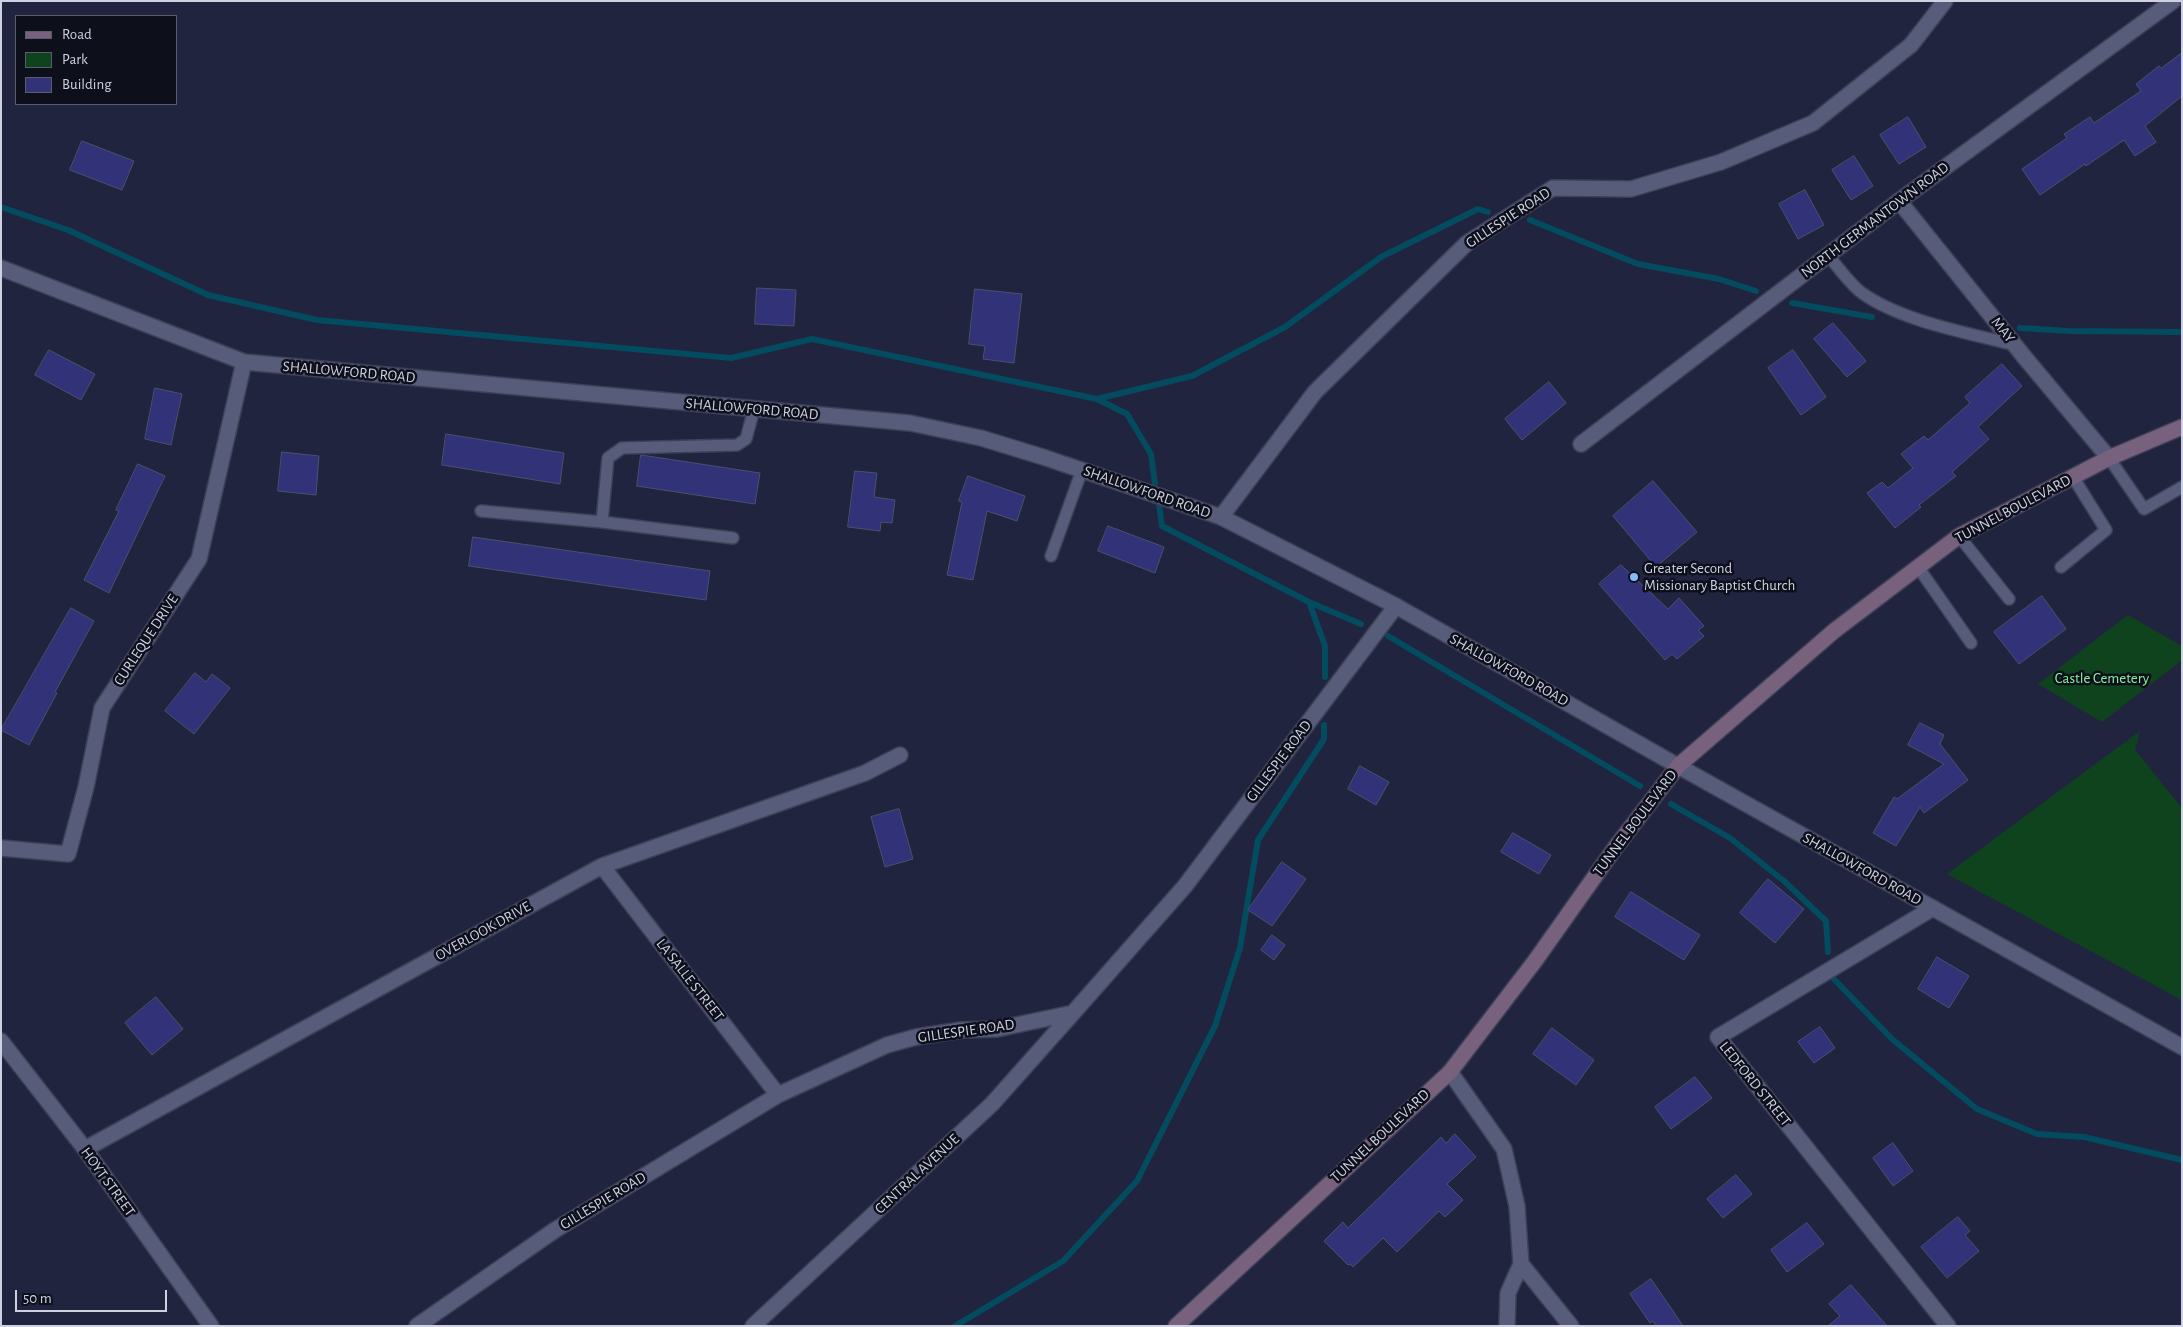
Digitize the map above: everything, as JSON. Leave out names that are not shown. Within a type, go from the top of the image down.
[{"type":"main road","name":"TUNNEL BOULEVARD","points":[[1176,1326],[1450,1072],[1534,961],[1615,848],[1678,766],[1834,631],[1959,536],[2109,458],[2181,428]]},
{"type":"street","name":"GILLESPIE ROAD","points":[[1221,517],[1315,392],[1467,243],[1553,188],[1631,189],[1721,162],[1813,123],[1911,45],[1945,1]]},
{"type":"street","name":"NORTH GERMANTOWN ROAD","points":[[1581,444],[1899,201],[2173,1]]},
{"type":"street","name":"MAY","points":[[1899,201],[2109,458]]},
{"type":"street","name":"SHALLOWFORD ROAD","points":[[1,268],[244,362],[910,423],[980,438],[1221,517],[1396,606],[1678,766],[2182,1047]]},
{"type":"street","name":"CURLEQUE DRIVE","points":[[1,848],[68,854],[86,787],[102,708],[199,559],[244,362]]},
{"type":"street","name":"GILLESPIE ROAD","points":[[418,1326],[555,1230],[778,1095],[894,1043],[961,1030],[997,1029],[1073,1013],[1185,886],[1396,606]]},
{"type":"street","name":"OVERLOOK DRIVE","points":[[85,1149],[602,866],[865,773],[900,755]]},
{"type":"street","name":"LA SALLE STREET","points":[[602,866],[778,1095]]},
{"type":"street","name":"LEDFORD STREET","points":[[1932,908],[1718,1037],[1948,1326]]},
{"type":"street","name":"CENTRAL AVENUE","points":[[753,1326],[992,1104],[1073,1013]]},
{"type":"street","name":"HOYT STREET","points":[[1,1041],[85,1149],[211,1326]]},
{"type":"street","points":[[1450,1072],[1504,1149],[1517,1206],[1521,1264],[1508,1294],[1507,1326]]},
{"type":"street","points":[[1521,1264],[1571,1326]]},
{"type":"lane","points":[[1828,255],[1860,292],[1880,304],[1908,316],[2015,345]]},
{"type":"lane","points":[[602,522],[608,458],[622,448],[737,445],[746,439],[754,409]]},
{"type":"lane","points":[[2109,458],[2144,509],[2182,488]]},
{"type":"lane","points":[[1051,556],[1082,470]]},
{"type":"lane","points":[[2061,567],[2106,530],[2073,476]]},
{"type":"lane","points":[[481,511],[602,522],[733,538]]},
{"type":"lane","points":[[1959,536],[2009,599]]},
{"type":"lane","points":[[1918,567],[1971,643]]},
{"type":"green space","name":"Castle Cemetery","points":[[2128,615],[2182,646],[2182,660],[2102,722],[2038,684]]},
{"type":"green space","points":[[2140,731],[2135,750],[2182,808],[2182,1000],[1947,874]]},
{"type":"building","points":[[2182,53],[2182,96],[2145,126],[2156,142],[2135,156],[2124,140],[2040,195],[2022,169],[2067,138],[2064,134],[2090,117],[2094,123],[2141,91],[2136,84],[2159,66],[2161,68]]},
{"type":"building","points":[[1908,117],[1926,147],[1899,164],[1880,135]]},
{"type":"building","points":[[82,141],[134,161],[122,190],[70,170]]},
{"type":"building","points":[[1854,156],[1873,186],[1851,200],[1832,170]]},
{"type":"building","points":[[1805,190],[1824,225],[1798,239],[1779,204]]},
{"type":"building","points":[[757,288],[796,290],[794,326],[755,324]]},
{"type":"building","points":[[975,289],[1022,294],[1014,363],[983,359],[985,346],[969,344]]},
{"type":"building","points":[[1833,323],[1866,361],[1847,377],[1814,339]]},
{"type":"building","points":[[49,350],[95,374],[81,400],[35,375]]},
{"type":"building","points":[[1793,350],[1826,397],[1801,415],[1768,368]]},
{"type":"building","points":[[2002,364],[2022,386],[1978,427],[1989,439],[1952,472],[1956,476],[1919,505],[1921,507],[1895,528],[1867,493],[1882,482],[1888,488],[1913,468],[1901,454],[1924,436],[1928,440],[1970,403],[1965,397]]},
{"type":"building","points":[[1549,382],[1566,403],[1522,440],[1505,419]]},
{"type":"building","points":[[155,388],[182,394],[171,445],[145,439]]},
{"type":"building","points":[[446,434],[564,453],[560,484],[442,465]]},
{"type":"building","points":[[282,452],[319,456],[316,495],[278,491]]},
{"type":"building","points":[[641,455],[760,473],[755,504],[637,486]]},
{"type":"building","points":[[138,464],[165,476],[109,593],[84,580],[119,511],[116,510]]},
{"type":"building","points":[[855,471],[877,473],[874,497],[895,500],[892,523],[881,522],[880,531],[848,527]]},
{"type":"building","points":[[968,476],[1025,496],[1017,521],[987,511],[973,580],[947,575],[962,502],[959,501]]},
{"type":"building","points":[[1653,481],[1697,532],[1656,567],[1613,516]]},
{"type":"building","points":[[1108,526],[1164,547],[1155,573],[1098,551]]},
{"type":"building","points":[[473,537],[710,571],[706,600],[469,566]]},
{"type":"building","points":[[1621,565],[1668,609],[1679,598],[1704,626],[1698,630],[1704,636],[1677,659],[1672,654],[1665,660],[1599,584]]},
{"type":"building","points":[[2042,596],[2066,629],[2019,664],[1994,632]]},
{"type":"building","points":[[71,608],[94,621],[55,692],[57,693],[29,745],[1,730]]},
{"type":"building","points":[[195,673],[206,682],[212,674],[230,688],[194,734],[165,711]]},
{"type":"building","points":[[1920,723],[1944,735],[1940,744],[1968,780],[1924,813],[1920,807],[1896,846],[1873,833],[1894,797],[1897,799],[1944,764],[1908,745]]},
{"type":"building","points":[[1360,766],[1389,782],[1376,805],[1348,789]]},
{"type":"building","points":[[899,809],[913,859],[885,867],[871,817]]},
{"type":"building","points":[[1513,833],[1551,855],[1539,874],[1501,852]]},
{"type":"building","points":[[1282,862],[1306,879],[1272,926],[1248,910]]},
{"type":"building","points":[[1768,879],[1804,909],[1775,943],[1740,913]]},
{"type":"building","points":[[1631,892],[1700,935],[1684,960],[1615,917]]},
{"type":"building","points":[[1272,935],[1285,945],[1274,960],[1261,950]]},
{"type":"building","points":[[1937,957],[1969,976],[1949,1008],[1918,989]]},
{"type":"building","points":[[156,997],[183,1029],[152,1055],[125,1023]]},
{"type":"building","points":[[1820,1027],[1835,1048],[1814,1063],[1798,1042]]},
{"type":"building","points":[[1552,1028],[1594,1060],[1576,1085],[1533,1054]]},
{"type":"building","points":[[1695,1077],[1712,1098],[1671,1129],[1655,1107]]},
{"type":"building","points":[[1455,1134],[1476,1157],[1447,1184],[1463,1200],[1445,1217],[1439,1211],[1397,1252],[1383,1238],[1353,1267],[1350,1264],[1348,1265],[1324,1241],[1343,1222],[1348,1228],[1441,1137],[1446,1143]]},
{"type":"building","points":[[1893,1143],[1913,1171],[1893,1186],[1873,1158]]},
{"type":"building","points":[[1736,1175],[1752,1194],[1723,1218],[1707,1199]]},
{"type":"building","points":[[1958,1217],[1970,1231],[1965,1235],[1979,1251],[1947,1278],[1921,1247]]},
{"type":"building","points":[[1807,1223],[1824,1244],[1787,1272],[1771,1250]]},
{"type":"building","points":[[1651,1279],[1683,1326],[1656,1326],[1653,1321],[1650,1323],[1630,1294]]},
{"type":"building","points":[[1851,1285],[1887,1326],[1828,1326],[1840,1316],[1829,1304]]},
{"type":"waterway","points":[[1,207],[68,230],[208,295],[317,320],[731,358],[812,339],[1097,399],[1127,414],[1151,454],[1155,484]]},
{"type":"waterway","points":[[1097,399],[1192,376],[1285,327],[1381,257],[1478,209],[1488,212]]},
{"type":"waterway","points":[[1530,220],[1638,264],[1719,279],[1756,291]]},
{"type":"waterway","points":[[1792,303],[1872,317]]},
{"type":"waterway","points":[[2020,328],[2070,331],[2182,332]]},
{"type":"waterway","points":[[1159,504],[1162,526],[1309,602],[1361,624]]},
{"type":"waterway","points":[[1309,602],[1325,646],[1325,677]]},
{"type":"waterway","points":[[1388,636],[1640,786]]},
{"type":"waterway","points":[[955,1326],[1063,1261],[1137,1181],[1215,1026],[1240,948],[1258,840],[1324,739],[1324,725]]},
{"type":"waterway","points":[[1671,804],[1730,838],[1784,881],[1826,921],[1828,952]]},
{"type":"waterway","points":[[1829,974],[1892,1039],[1977,1109],[2037,1134],[2084,1137],[2182,1160]]},
{"type":"place","name":"Greater Second Missionary Baptist Church","points":[[1634,577]]}]
